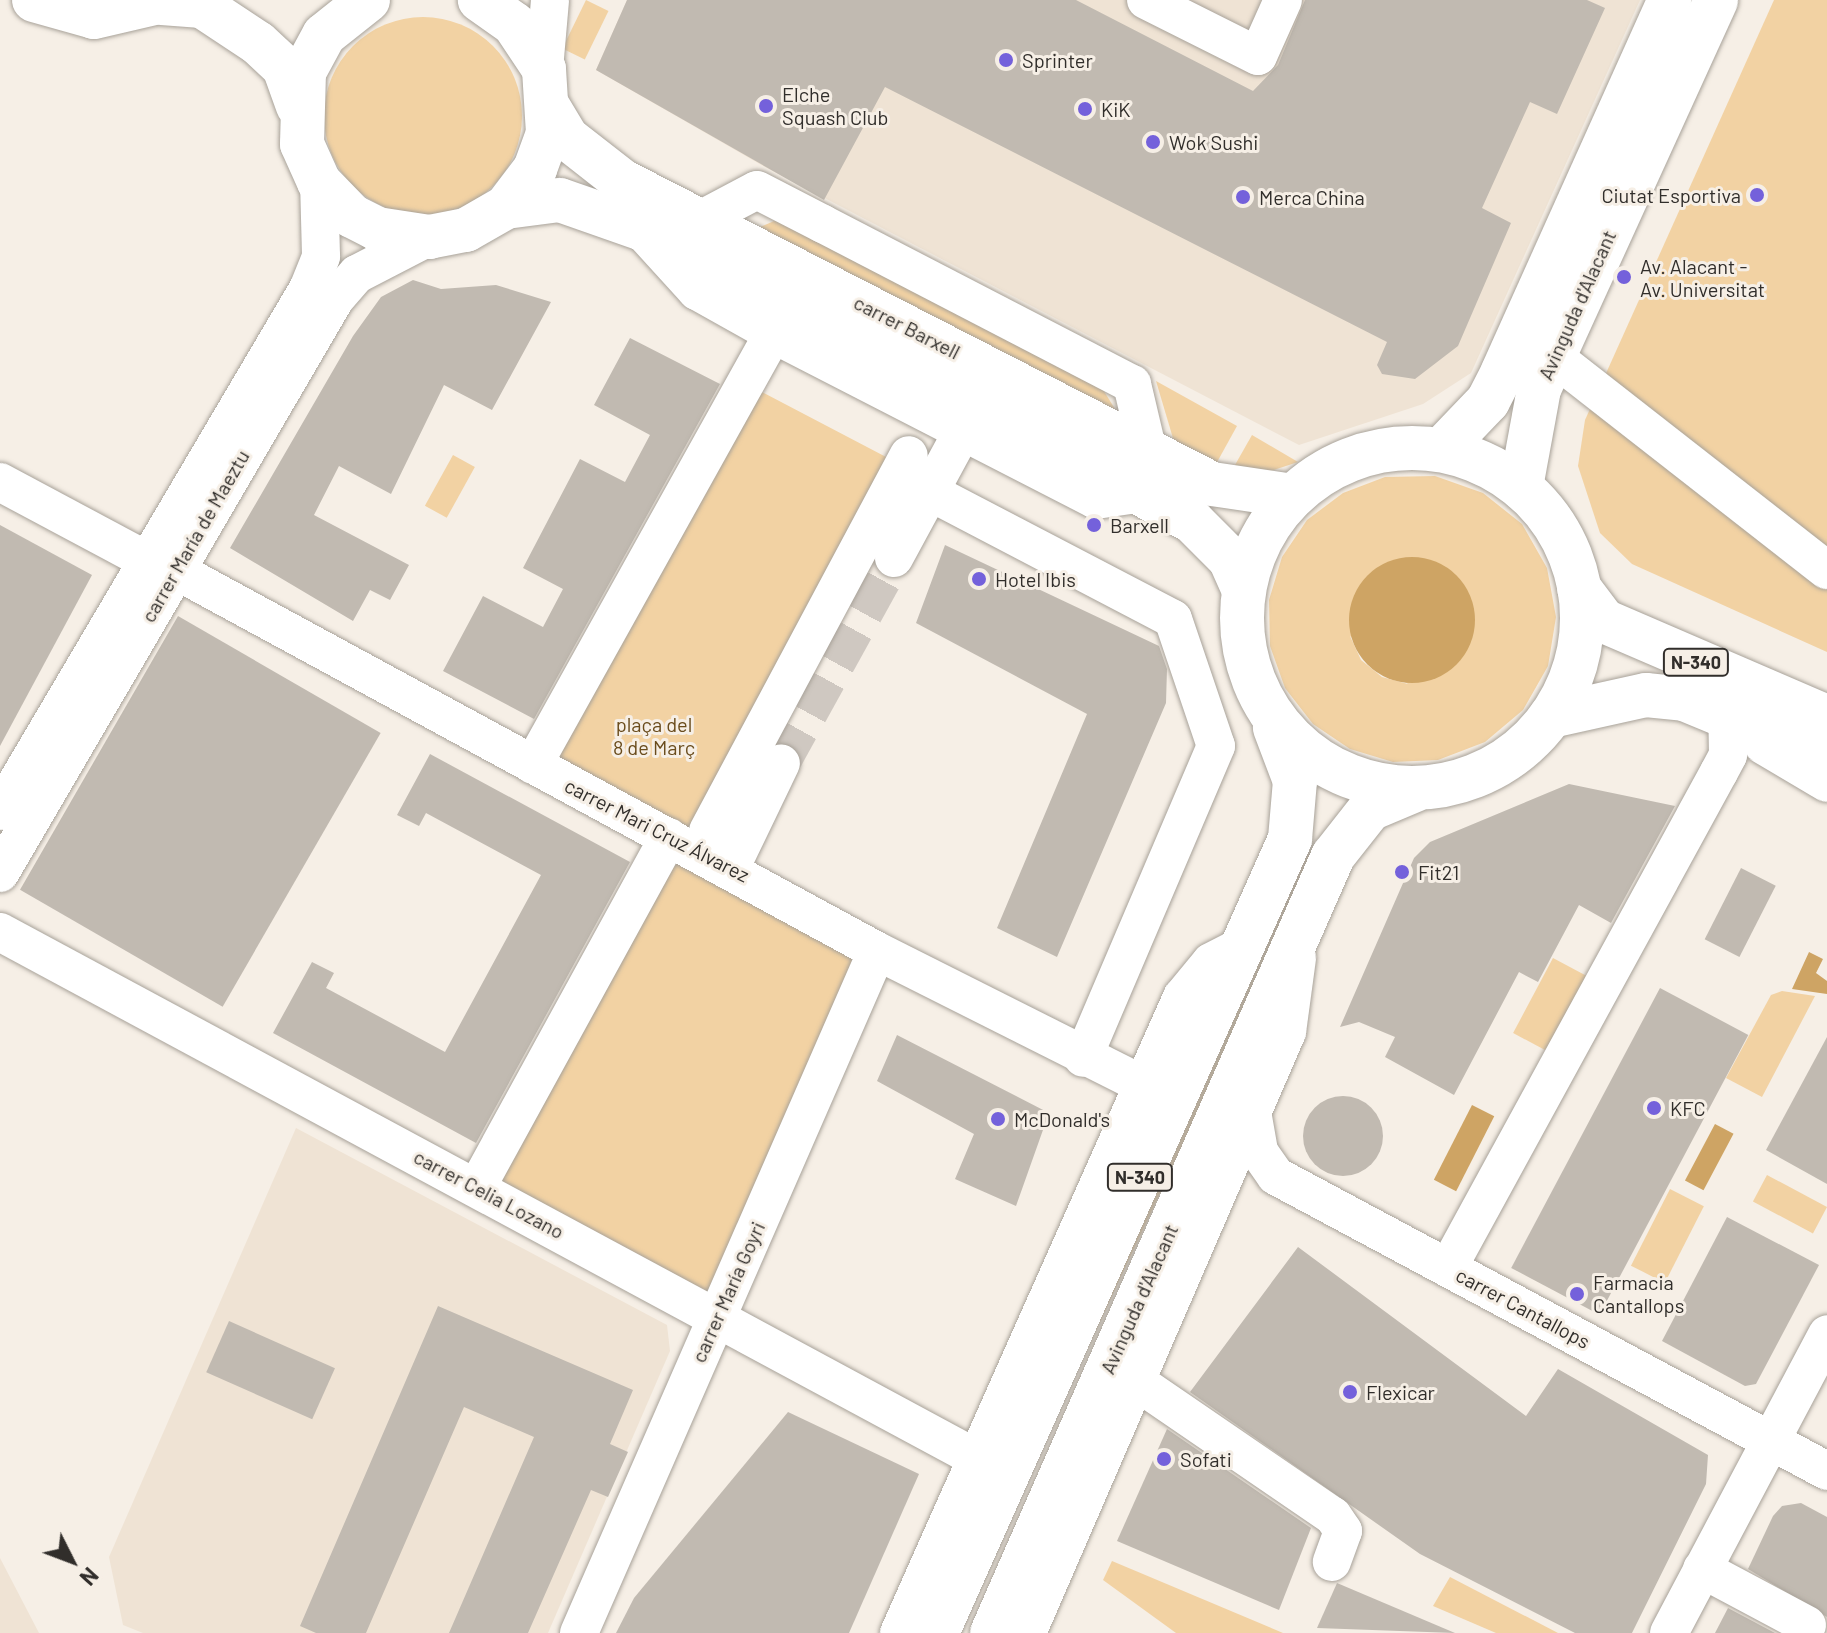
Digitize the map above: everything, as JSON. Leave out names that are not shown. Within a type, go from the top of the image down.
[{"type":"main road","points":[[34,0],[94,17],[165,1],[202,6],[258,43],[284,67],[298,106],[302,144],[319,182],[363,222],[429,237],[466,230],[506,207],[535,169],[546,88]]},
{"type":"main road","name":"carrer Barxell","points":[[480,0],[514,24],[546,88],[591,161],[1146,472],[1217,543],[1243,588]]},
{"type":"main road","name":"Avinguda d'Alacant","points":[[1445,446],[1488,401],[1670,0]]},
{"type":"main road","name":"Avinguda d'Alacant","points":[[1521,487],[1539,389],[1716,0]]},
{"type":"main road","points":[[298,106],[304,72],[324,35],[355,2]]},
{"type":"main road","name":"carrer Barxell","points":[[506,207],[560,200],[640,228],[1146,472],[1293,496]]},
{"type":"main road","name":"N-340","points":[[937,1633],[1290,839],[1295,781],[1244,656],[1243,588],[1262,535],[1293,496],[1341,463],[1397,448],[1445,446],[1521,487],[1561,537],[1579,588],[1581,635],[1570,680],[1551,716],[1512,757],[1463,782],[1415,790],[1352,780],[1328,767],[1270,715]]},
{"type":"main road","name":"N-340","points":[[1579,588],[1604,621],[1827,717]]},
{"type":"main road","name":"N-340","points":[[1551,716],[1646,695],[1684,699],[1827,758]]},
{"type":"main road","name":"Avinguda d'Alacant","points":[[992,1633],[1302,919],[1349,829],[1370,809],[1415,790]]},
{"type":"street","points":[[546,88],[550,0]]},
{"type":"street","points":[[1146,0],[1258,56],[1283,0]]},
{"type":"street","points":[[1616,220],[1654,183],[1737,0]]},
{"type":"street","name":"carrer María de Maeztu","points":[[0,873],[308,289],[321,256],[319,182]]},
{"type":"street","points":[[640,228],[697,291],[773,334],[1096,500],[1146,472]]},
{"type":"street","name":"carrer María de Maeztu","points":[[0,811],[335,299],[357,274],[429,237]]},
{"type":"street","points":[[533,765],[773,334]]},
{"type":"street","points":[[1554,357],[1827,570]]},
{"type":"street","points":[[894,558],[962,432]]},
{"type":"street","points":[[708,831],[909,455]]},
{"type":"street","name":"carrer Mari Cruz Álvarez","points":[[0,482],[731,867],[877,951],[1083,1058],[1142,1084]]},
{"type":"street","points":[[930,492],[1173,619],[1210,725],[1211,771],[1083,1058]]},
{"type":"street","points":[[1448,1268],[1724,764],[1734,720],[1777,759],[1827,783]]},
{"type":"street","points":[[731,867],[781,763]]},
{"type":"street","points":[[477,1187],[669,837]]},
{"type":"street","name":"Avinguda d'Alacant","points":[[1027,1633],[1253,1117],[1287,1032],[1302,919]]},
{"type":"street","name":"carrer Celia Lozano","points":[[0,932],[976,1458]]},
{"type":"street","points":[[899,1633],[1182,997],[1211,962],[1240,947]]},
{"type":"street","name":"carrer María Goyri","points":[[579,1633],[877,951]]},
{"type":"street","name":"carrer Cantallops","points":[[1253,1117],[1259,1152],[1276,1176],[1827,1471]]},
{"type":"street","points":[[1669,1633],[1827,1334]]},
{"type":"street","points":[[1137,1382],[1333,1516],[1343,1531],[1332,1562]]},
{"type":"street","points":[[1702,1569],[1807,1625]]},
{"type":"shaded area","points":[[627,0],[1640,0],[1471,373],[1423,404],[1299,445],[765,167],[596,70]]},
{"type":"shaded area","points":[[1412,557],[1436,561],[1457,575],[1471,596],[1475,620],[1471,644],[1457,665],[1436,679],[1412,683],[1388,679],[1367,665],[1353,644],[1349,620],[1353,596],[1367,575],[1388,561]]},
{"type":"shaded area","points":[[1809,952],[1823,959],[1816,973],[1827,981],[1827,994],[1792,989]]},
{"type":"shaded area","points":[[1472,1105],[1494,1116],[1456,1191],[1434,1180]]},
{"type":"shaded area","points":[[1715,1124],[1734,1134],[1703,1190],[1685,1181]]},
{"type":"shaded area","points":[[296,1128],[667,1325],[670,1351],[548,1633],[143,1633],[123,1625],[109,1557]]},
{"type":"shaded area","points":[[0,1558],[39,1633],[0,1633]]},
{"type":"green space","points":[[586,0],[608,11],[585,59],[562,49]]},
{"type":"green space","name":"Ciutat Esportiva","points":[[1774,0],[1827,0],[1827,652],[1632,564],[1600,533],[1578,466],[1585,420]]},
{"type":"green space","points":[[423,17],[461,25],[493,46],[514,78],[522,116],[514,154],[493,186],[461,207],[423,215],[385,207],[353,186],[332,154],[324,116],[332,78],[353,46],[385,25]]},
{"type":"green space","points":[[781,218],[1102,388],[1123,422],[753,230]]},
{"type":"green space","points":[[1156,381],[1237,426],[1216,464],[1175,445]]},
{"type":"green space","name":"plaça del 8 de Març","points":[[758,390],[888,458],[687,844],[877,951],[717,1317],[477,1187],[669,837],[542,770]]},
{"type":"green space","points":[[1252,435],[1298,462],[1262,474],[1231,472]]},
{"type":"green space","points":[[453,455],[475,467],[447,518],[425,506]]},
{"type":"green space","points":[[1435,476],[1483,493],[1522,524],[1547,568],[1556,617],[1548,666],[1523,710],[1485,742],[1438,760],[1393,762],[1350,749],[1313,724],[1285,688],[1270,646],[1269,600],[1282,557],[1307,520],[1343,493],[1385,477]],"holes":[[[1350,636],[1408,684],[1382,677],[1361,660]]]},
{"type":"green space","points":[[1299,850],[1316,858],[955,1633],[938,1625]]},
{"type":"green space","points":[[1553,958],[1591,978],[1551,1053],[1513,1033]]},
{"type":"green space","points":[[1782,991],[1815,996],[1762,1097],[1726,1078],[1771,995]]},
{"type":"green space","points":[[1767,1175],[1827,1207],[1813,1233],[1753,1201]]},
{"type":"green space","points":[[1670,1189],[1704,1206],[1665,1283],[1631,1266]]},
{"type":"green space","points":[[1112,1561],[1283,1633],[1176,1633],[1103,1580]]},
{"type":"green space","points":[[1450,1577],[1558,1633],[1496,1633],[1433,1606]]},
{"type":"building","points":[[627,0],[1076,0],[1253,91],[1278,65],[1305,0],[1587,0],[1605,8],[1557,114],[1530,102],[1482,208],[1511,223],[1458,346],[1415,379],[1382,374],[1377,365],[1387,342],[885,87],[824,200],[596,70]]},
{"type":"building","points":[[413,280],[441,289],[496,285],[551,302],[492,410],[444,385],[391,494],[339,466],[314,515],[409,565],[390,600],[370,590],[353,621],[230,548],[353,336],[381,297]]},
{"type":"building","points":[[630,338],[720,384],[534,719],[443,671],[483,596],[543,627],[563,589],[523,568],[580,459],[625,482],[650,435],[594,405]]},
{"type":"building","points":[[0,525],[92,575],[0,746]]},
{"type":"building","points":[[945,545],[1159,646],[1167,669],[1166,703],[1057,957],[997,928],[1087,714],[916,623]]},
{"type":"building","points":[[178,616],[381,733],[223,1007],[20,890]]},
{"type":"building","points":[[430,754],[630,862],[476,1143],[273,1033],[312,962],[334,973],[326,988],[445,1052],[541,875],[426,813],[419,826],[397,815]]},
{"type":"building","points":[[1569,784],[1675,806],[1611,923],[1579,905],[1538,982],[1519,972],[1454,1095],[1385,1057],[1395,1037],[1359,1022],[1340,1027],[1414,858],[1430,842]]},
{"type":"building","points":[[1741,868],[1776,886],[1739,957],[1705,939]]},
{"type":"building","points":[[1660,988],[1748,1035],[1599,1315],[1511,1268]]},
{"type":"building","name":"McDonald's","points":[[897,1035],[1049,1113],[1016,1206],[955,1179],[974,1134],[877,1081]]},
{"type":"building","points":[[1827,1037],[1827,1184],[1766,1150]]},
{"type":"building","points":[[1343,1096],[1358,1099],[1371,1108],[1380,1121],[1383,1136],[1380,1151],[1371,1164],[1358,1173],[1343,1176],[1328,1173],[1315,1164],[1306,1151],[1303,1136],[1306,1121],[1315,1108],[1328,1099]]},
{"type":"building","points":[[1727,1217],[1819,1265],[1756,1384],[1745,1386],[1662,1341]]},
{"type":"building","points":[[1298,1247],[1526,1416],[1558,1369],[1708,1455],[1706,1484],[1632,1633],[1575,1633],[1420,1554],[1190,1392]]},
{"type":"building","points":[[438,1306],[633,1390],[610,1444],[628,1452],[608,1497],[591,1490],[528,1633],[449,1633],[534,1437],[464,1407],[366,1633],[316,1633],[300,1626]]},
{"type":"building","points":[[229,1321],[335,1368],[312,1419],[206,1372]]},
{"type":"building","points":[[788,1412],[919,1474],[849,1633],[616,1633],[634,1598]]},
{"type":"building","points":[[1167,1429],[1311,1528],[1279,1610],[1117,1541]]},
{"type":"building","points":[[1801,1503],[1827,1517],[1827,1617],[1748,1569],[1773,1516],[1782,1506]]},
{"type":"building","points":[[1337,1583],[1455,1633],[1317,1628]]},
{"type":"building","points":[[1728,1608],[1775,1633],[1715,1633]]},
{"type":"tunnel","points":[[781,763],[894,558]]},
{"type":"place","name":"Sprinter","points":[[1006,60]]},
{"type":"place","name":"Elche Squash Club","points":[[766,106]]},
{"type":"place","name":"KiK","points":[[1085,109]]},
{"type":"place","name":"Wok Sushi","points":[[1153,142]]},
{"type":"place","name":"Ciutat Esportiva","points":[[1757,195]]},
{"type":"place","name":"Merca China","points":[[1243,197]]},
{"type":"place","name":"Av. Alacant - Av. Universitat","points":[[1624,277]]},
{"type":"place","name":"Barxell","points":[[1094,525]]},
{"type":"place","name":"Hotel Ibis","points":[[979,579]]},
{"type":"place","name":"Fit21","points":[[1402,872]]},
{"type":"place","name":"KFC","points":[[1654,1108]]},
{"type":"place","name":"McDonald's","points":[[998,1119]]},
{"type":"place","name":"Farmacia Cantallops","points":[[1577,1294]]},
{"type":"place","name":"Flexicar","points":[[1350,1392]]},
{"type":"place","name":"Sofati","points":[[1164,1459]]}]
